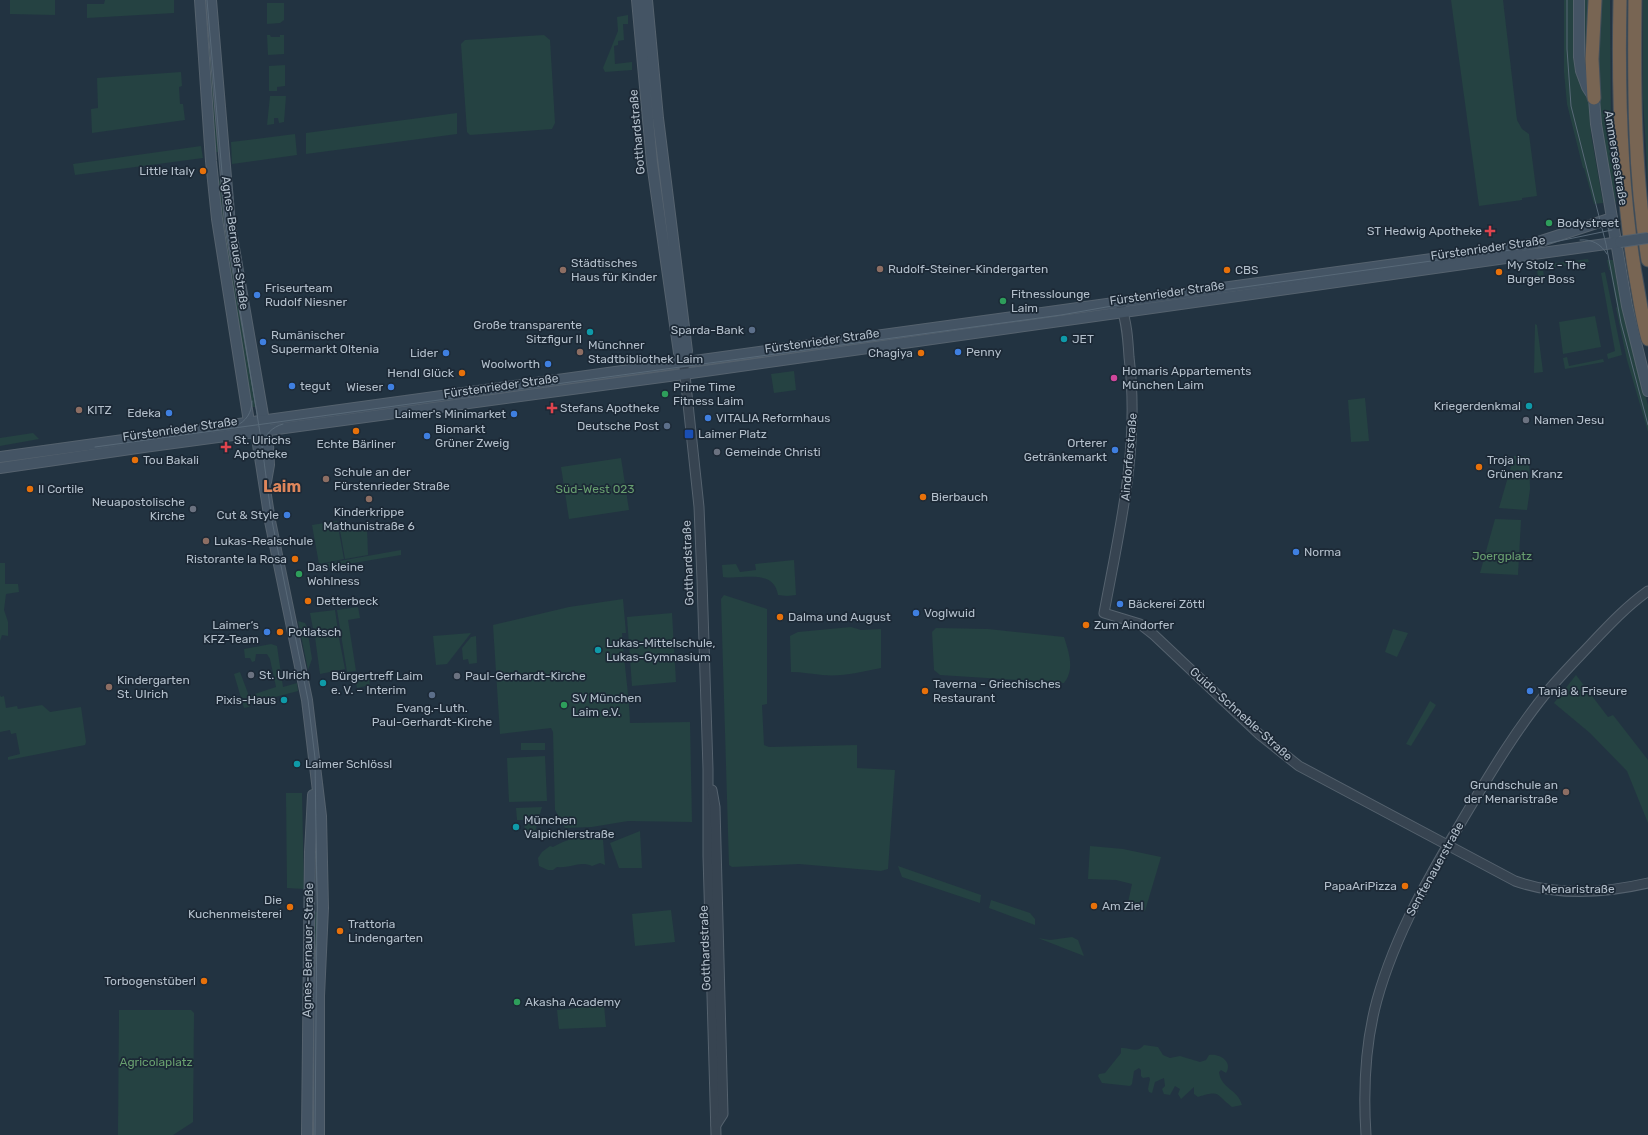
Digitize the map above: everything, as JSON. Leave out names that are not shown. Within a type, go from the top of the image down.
[{"type":"highway","points":[[1594,98],[1592,59],[1595,0]]},
{"type":"highway","points":[[1620,0],[1620,112],[1626,200],[1632,254],[1648,339]]},
{"type":"highway","points":[[1634,0],[1635,126],[1640,198],[1648,260]]},
{"type":"main road","name":"Agnes-Bernauer-Straße","points":[[200,0],[211,161],[217,219],[249,422],[255,432],[266,485],[270,521],[307,700],[320,816],[322,887],[319,996],[319,1135]]},
{"type":"main road","name":"Agnes-Bernauer-Straße","points":[[211,0],[230,225],[266,430],[269,465],[266,485]]},
{"type":"main road","name":"Gotthardstraße","points":[[638,0],[652,163],[687,351],[683,360]]},
{"type":"main road","name":"Gotthardstraße","points":[[647,0],[670,261]]},
{"type":"main road","name":"Ammerseestraße","points":[[1579,0],[1581,71],[1587,87],[1594,98],[1627,306],[1648,391]]},
{"type":"main road","name":"Fürstenrieder Straße","points":[[0,457],[683,360],[1118,302],[1517,246],[1536,243],[1612,218]]},
{"type":"main road","name":"Fürstenrieder Straße","points":[[0,468],[266,430],[684,374],[1648,238]]},
{"type":"main road","name":"Agnes-Bernauer-Straße","points":[[307,1135],[310,852],[314,765]]},
{"type":"street","name":"Aindorferstraße","points":[[1104,613],[1128,483],[1132,447],[1132,384],[1123,312],[1118,302]]},
{"type":"street","name":"Gotthardstraße","points":[[683,360],[693,440],[699,507],[708,769],[714,807],[723,1114],[716,1125],[716,1135]]},
{"type":"street","name":"Senftenauerstraße","points":[[1366,1135],[1364,1100],[1366,1057],[1378,996],[1389,963],[1408,917],[1446,846],[1501,756],[1548,691],[1626,607],[1648,591]]},
{"type":"street","name":"Guido-Schneble-Straße","points":[[1104,613],[1140,624],[1154,635],[1260,734],[1298,766],[1446,846]]},
{"type":"street","name":"Menaristraße","points":[[1446,846],[1515,881],[1536,889],[1590,891],[1619,889],[1648,884]]},
{"type":"green space","points":[[10,0],[55,0],[55,15],[10,14]]},
{"type":"green space","points":[[105,0],[174,0],[174,13],[87,18],[87,4],[104,4]]},
{"type":"green space","points":[[203,0],[208,0],[221,152],[214,152]]},
{"type":"green space","points":[[1451,0],[1503,0],[1517,120],[1522,129],[1529,134],[1537,196],[1522,198],[1522,200],[1479,206]]},
{"type":"green space","points":[[1564,0],[1575,0],[1579,78],[1590,105],[1591,134],[1603,203],[1594,204],[1583,168],[1567,104],[1564,72]]},
{"type":"green space","points":[[1582,0],[1590,0],[1588,80],[1582,58]]},
{"type":"green space","points":[[1598,0],[1610,0],[1611,129],[1616,202],[1613,202],[1600,132],[1595,62]]},
{"type":"green space","points":[[1643,0],[1648,0],[1648,183],[1643,99]]},
{"type":"green space","points":[[267,3],[284,3],[284,20],[280,23],[267,24]]},
{"type":"green space","points":[[628,15],[628,24],[623,24],[624,40],[618,41],[618,45],[614,46],[615,64],[632,62],[632,70],[605,72],[603,68],[618,31],[617,17]]},
{"type":"green space","points":[[267,35],[270,35],[271,37],[280,37],[280,35],[284,35],[284,54],[268,55]]},
{"type":"green space","points":[[544,35],[550,40],[555,123],[552,129],[470,135],[467,132],[461,44],[465,40]]},
{"type":"green space","points":[[285,65],[285,86],[277,87],[277,91],[269,91],[269,66]]},
{"type":"green space","points":[[181,72],[182,86],[179,87],[180,104],[183,104],[185,120],[92,133],[91,109],[98,108],[97,78]]},
{"type":"green space","points":[[270,96],[286,96],[284,122],[279,123],[278,118],[274,118],[274,124],[267,125]]},
{"type":"green space","points":[[457,113],[457,134],[306,154],[306,133]]},
{"type":"green space","points":[[295,134],[297,155],[232,164],[231,142]]},
{"type":"green space","points":[[201,146],[203,158],[75,175],[73,164]]},
{"type":"green space","points":[[224,180],[256,407],[252,407],[215,181]]},
{"type":"green space","points":[[1588,259],[1589,262],[1543,269],[1544,277],[1538,278],[1537,269],[1540,265]]},
{"type":"green space","points":[[1607,260],[1613,260],[1620,298],[1648,405],[1648,432],[1627,360]]},
{"type":"green space","points":[[1605,272],[1622,355],[1608,359],[1607,354],[1615,351],[1601,273]]},
{"type":"green space","points":[[1595,316],[1601,347],[1563,354],[1559,322]]},
{"type":"green space","points":[[1535,324],[1537,325],[1543,372],[1534,373]]},
{"type":"green space","points":[[896,335],[897,342],[699,371],[698,363]]},
{"type":"green space","points":[[1567,357],[1569,366],[1603,359],[1604,362],[1565,369],[1563,358]]},
{"type":"green space","points":[[794,371],[796,390],[774,393],[771,374]]},
{"type":"green space","points":[[1365,398],[1369,441],[1351,442],[1348,400]]},
{"type":"green space","points":[[33,433],[39,439],[0,446],[0,438]]},
{"type":"green space","points":[[1514,456],[1529,456],[1530,489],[1527,510],[1499,508]]},
{"type":"green space","name":"Süd-West 023","points":[[621,458],[629,510],[569,519],[561,467]]},
{"type":"green space","name":"Joergplatz","points":[[1495,519],[1521,520],[1518,575],[1480,573]]},
{"type":"green space","points":[[337,521],[344,559],[319,564],[312,525]]},
{"type":"green space","points":[[367,528],[368,555],[345,559],[340,530]]},
{"type":"green space","points":[[401,550],[401,555],[318,569],[317,565]]},
{"type":"green space","points":[[794,560],[796,595],[778,595],[775,587],[770,581],[764,578],[723,577],[722,565],[736,564],[740,572],[756,570],[755,564]]},
{"type":"green space","points":[[0,563],[5,563],[5,584],[18,584],[19,592],[6,594],[4,610],[8,622],[8,636],[2,635],[0,641]]},
{"type":"green space","points":[[724,595],[767,609],[767,704],[762,705],[764,745],[769,747],[857,745],[857,768],[895,770],[888,869],[881,871],[799,864],[732,867],[729,865],[721,599]]},
{"type":"green space","name":"SV München Laim e.V.","points":[[623,599],[626,633],[622,633],[630,723],[690,722],[692,822],[628,821],[592,827],[565,828],[555,810],[553,732],[551,728],[500,734],[493,625],[569,607]]},
{"type":"green space","points":[[358,607],[360,618],[348,620],[356,671],[347,672],[337,610]]},
{"type":"green space","points":[[335,610],[338,631],[314,634],[310,613]]},
{"type":"green space","points":[[672,613],[676,682],[632,686],[627,617]]},
{"type":"green space","points":[[298,621],[305,623],[307,627],[312,659],[308,670]]},
{"type":"green space","points":[[851,627],[861,630],[881,629],[881,668],[852,674],[837,675],[791,672],[790,636],[798,632]]},
{"type":"green space","points":[[936,628],[988,629],[1064,637],[1070,661],[1067,678],[1064,683],[940,675],[934,670],[932,632]]},
{"type":"green space","points":[[1393,629],[1408,633],[1397,657],[1385,652]]},
{"type":"green space","points":[[338,633],[345,669],[320,674],[315,637]]},
{"type":"green space","points":[[471,633],[447,664],[436,665],[433,636]]},
{"type":"green space","points":[[476,636],[477,663],[469,664],[468,659],[463,660],[462,648],[471,637]]},
{"type":"green space","points":[[271,644],[277,646],[283,687],[297,683],[298,691],[252,703],[249,707],[244,708],[234,674],[240,672],[249,696],[276,687],[270,659],[267,654],[256,654],[255,661],[252,662],[250,658],[245,658],[244,649]]},
{"type":"green space","points":[[368,673],[370,685],[357,688],[354,675]]},
{"type":"green space","points":[[1576,675],[1608,717],[1613,715],[1648,760],[1648,823],[1627,771],[1590,733],[1554,703]]},
{"type":"green space","points":[[0,695],[1,697],[4,696],[6,708],[17,706],[18,709],[42,705],[50,712],[81,707],[86,742],[85,745],[8,760],[8,757],[20,754],[16,733],[11,734],[10,730],[0,732]]},
{"type":"green space","points":[[1430,701],[1436,705],[1411,746],[1406,744]]},
{"type":"green space","points":[[521,743],[545,743],[545,750],[521,750]]},
{"type":"green space","points":[[545,756],[547,801],[509,802],[507,758]]},
{"type":"green space","points":[[286,793],[302,793],[304,889],[287,888]]},
{"type":"green space","points":[[542,807],[535,832],[525,832],[524,820],[517,820],[516,808]]},
{"type":"green space","points":[[640,831],[642,868],[619,868],[610,843]]},
{"type":"green space","points":[[591,835],[603,840],[605,865],[600,863],[592,866],[588,864],[579,864],[566,867],[557,867],[553,870],[548,870],[539,866],[538,858],[542,852],[550,846],[553,847],[562,842],[581,836]]},
{"type":"green space","points":[[1090,846],[1123,849],[1161,857],[1145,911],[1127,907],[1132,884],[1116,880],[1088,879]]},
{"type":"green space","points":[[898,866],[981,895],[980,903],[902,877]]},
{"type":"green space","points":[[991,900],[1030,913],[1035,919],[1035,925],[989,908]]},
{"type":"green space","points":[[671,910],[675,942],[635,946],[632,914]]},
{"type":"green space","points":[[314,912],[320,912],[317,1123],[310,1123]]},
{"type":"green space","points":[[1072,937],[1078,940],[1084,956],[1038,938],[1050,940]]},
{"type":"green space","points":[[604,1005],[606,1027],[559,1029],[557,1010]]},
{"type":"green space","name":"Agricolaplatz","points":[[119,1010],[191,1010],[194,1013],[193,1122],[173,1135],[118,1135]]},
{"type":"green space","points":[[1144,1045],[1158,1047],[1163,1055],[1170,1058],[1180,1056],[1200,1062],[1206,1060],[1209,1055],[1221,1057],[1227,1062],[1228,1069],[1226,1073],[1221,1070],[1219,1072],[1220,1078],[1226,1086],[1237,1095],[1242,1105],[1232,1107],[1217,1094],[1198,1097],[1194,1094],[1194,1087],[1181,1099],[1178,1094],[1180,1089],[1175,1086],[1170,1095],[1164,1094],[1162,1089],[1165,1086],[1164,1078],[1155,1082],[1152,1093],[1149,1092],[1148,1089],[1150,1079],[1149,1077],[1143,1078],[1141,1076],[1141,1070],[1139,1068],[1134,1071],[1132,1084],[1130,1086],[1102,1083],[1098,1076],[1099,1074],[1105,1073],[1121,1053],[1121,1048],[1136,1050]]},
{"type":"tram line","points":[[207,0],[227,230],[261,439],[272,521],[308,700],[315,758],[317,907],[315,1135]]},
{"type":"tram line","points":[[1567,0],[1567,49],[1571,106],[1606,244],[1621,323],[1648,425]]},
{"type":"tram line","points":[[95,447],[1061,315],[1129,303],[1525,248],[1612,230]]},
{"type":"tram line","points":[[1580,240],[1588,240],[1596,243],[1602,247],[1607,254]]},
{"type":"tram line","points":[[236,426],[243,422],[248,416],[252,401]]},
{"type":"tram line","points":[[263,446],[265,438],[269,432],[275,427],[283,424]]},
{"type":"place","name":"Little Italy","points":[[203,171]]},
{"type":"place","name":"Bodystreet","points":[[1549,223]]},
{"type":"place","name":"ST Hedwig Apotheke","points":[[1490,231]]},
{"type":"place","name":"Rudolf-Steiner-Kindergarten","points":[[880,269]]},
{"type":"place","name":"Städtisches Haus für Kinder","points":[[563,270]]},
{"type":"place","name":"CBS","points":[[1227,270]]},
{"type":"place","name":"My Stolz - The Burger Boss","points":[[1499,272]]},
{"type":"place","name":"Friseurteam Rudolf Niesner","points":[[257,295]]},
{"type":"place","name":"Fitnesslounge Laim","points":[[1003,301]]},
{"type":"place","name":"Sparda-Bank","points":[[752,330]]},
{"type":"place","name":"Große transparente Sitzfigur II","points":[[590,332]]},
{"type":"place","name":"JET","points":[[1064,339]]},
{"type":"place","name":"Rumänischer Supermarkt Oltenia","points":[[263,342]]},
{"type":"place","name":"Münchner Stadtbibliothek Laim","points":[[580,352]]},
{"type":"place","name":"Penny","points":[[958,352]]},
{"type":"place","name":"Lider","points":[[446,353]]},
{"type":"place","name":"Chagiya","points":[[921,353]]},
{"type":"place","name":"Woolworth","points":[[548,364]]},
{"type":"place","name":"Hendl Glück","points":[[462,373]]},
{"type":"place","name":"Homaris Appartements München Laim","points":[[1114,378]]},
{"type":"place","name":"tegut","points":[[292,386]]},
{"type":"place","name":"Wieser","points":[[391,387]]},
{"type":"place","name":"Prime Time Fitness Laim","points":[[665,394]]},
{"type":"place","name":"Kriegerdenkmal","points":[[1529,406]]},
{"type":"place","name":"Stefans Apotheke","points":[[552,408]]},
{"type":"place","name":"KITZ","points":[[79,410]]},
{"type":"place","name":"Edeka","points":[[169,413]]},
{"type":"place","name":"Laimer's Minimarket","points":[[514,414]]},
{"type":"place","name":"VITALIA Reformhaus","points":[[708,418]]},
{"type":"place","name":"Namen Jesu","points":[[1526,420]]},
{"type":"place","name":"Deutsche Post","points":[[667,426]]},
{"type":"place","name":"Echte Bärliner","points":[[356,431]]},
{"type":"place","name":"Laimer Platz","points":[[689,434]]},
{"type":"place","name":"Biomarkt Grüner Zweig","points":[[427,436]]},
{"type":"place","name":"St. Ulrichs Apotheke","points":[[226,447]]},
{"type":"place","name":"Orterer Getränkemarkt","points":[[1115,450]]},
{"type":"place","name":"Gemeinde Christi","points":[[717,452]]},
{"type":"place","name":"Tou Bakali","points":[[135,460]]},
{"type":"place","name":"Troja im Grünen Kranz","points":[[1479,467]]},
{"type":"place","name":"Schule an der Fürstenrieder Straße","points":[[326,479]]},
{"type":"place","name":"Il Cortile","points":[[30,489]]},
{"type":"place","name":"Bierbauch","points":[[923,497]]},
{"type":"place","name":"Kinderkrippe Mathunistraße 6","points":[[369,499]]},
{"type":"place","name":"Neuapostolische Kirche","points":[[193,509]]},
{"type":"place","name":"Cut & Style","points":[[287,515]]},
{"type":"place","name":"Lukas-Realschule","points":[[206,541]]},
{"type":"place","name":"Norma","points":[[1296,552]]},
{"type":"place","name":"Ristorante la Rosa","points":[[295,559]]},
{"type":"place","name":"Das kleine Wohlness","points":[[299,574]]},
{"type":"place","name":"Detterbeck","points":[[308,601]]},
{"type":"place","name":"Bäckerei Zöttl","points":[[1120,604]]},
{"type":"place","name":"Voglwuid","points":[[916,613]]},
{"type":"place","name":"Dalma und August","points":[[780,617]]},
{"type":"place","name":"Zum Aindorfer","points":[[1086,625]]},
{"type":"place","name":"Laimer‘s KFZ-Team","points":[[267,632]]},
{"type":"place","name":"Potlatsch","points":[[280,632]]},
{"type":"place","name":"Lukas-Mittelschule, Lukas-Gymnasium","points":[[598,650]]},
{"type":"place","name":"St. Ulrich","points":[[251,675]]},
{"type":"place","name":"Paul-Gerhardt-Kirche","points":[[457,676]]},
{"type":"place","name":"Bürgertreff Laim e. V. – Interim","points":[[323,683]]},
{"type":"place","name":"Kindergarten St. UIrich","points":[[109,687]]},
{"type":"place","name":"Taverna - Griechisches Restaurant","points":[[925,691]]},
{"type":"place","name":"Tanja & Friseure","points":[[1530,691]]},
{"type":"place","name":"Evang.-Luth. Paul-Gerhardt-Kirche","points":[[432,695]]},
{"type":"place","name":"Pixis-Haus","points":[[284,700]]},
{"type":"place","name":"SV München Laim e.V.","points":[[564,705]]},
{"type":"place","name":"Laimer Schlössl","points":[[297,764]]},
{"type":"place","name":"Grundschule an der Menaristraße","points":[[1566,792]]},
{"type":"place","name":"München Valpichlerstraße","points":[[516,827]]},
{"type":"place","name":"PapaAriPizza","points":[[1405,886]]},
{"type":"place","name":"Am Ziel","points":[[1094,906]]},
{"type":"place","name":"Die Kuchenmeisterei","points":[[290,907]]},
{"type":"place","name":"Trattoria Lindengarten","points":[[340,931]]},
{"type":"place","name":"Torbogenstüberl","points":[[204,981]]},
{"type":"place","name":"Akasha Academy","points":[[517,1002]]},
{"type":"district","name":"Laim","points":[[282,486]]}]
